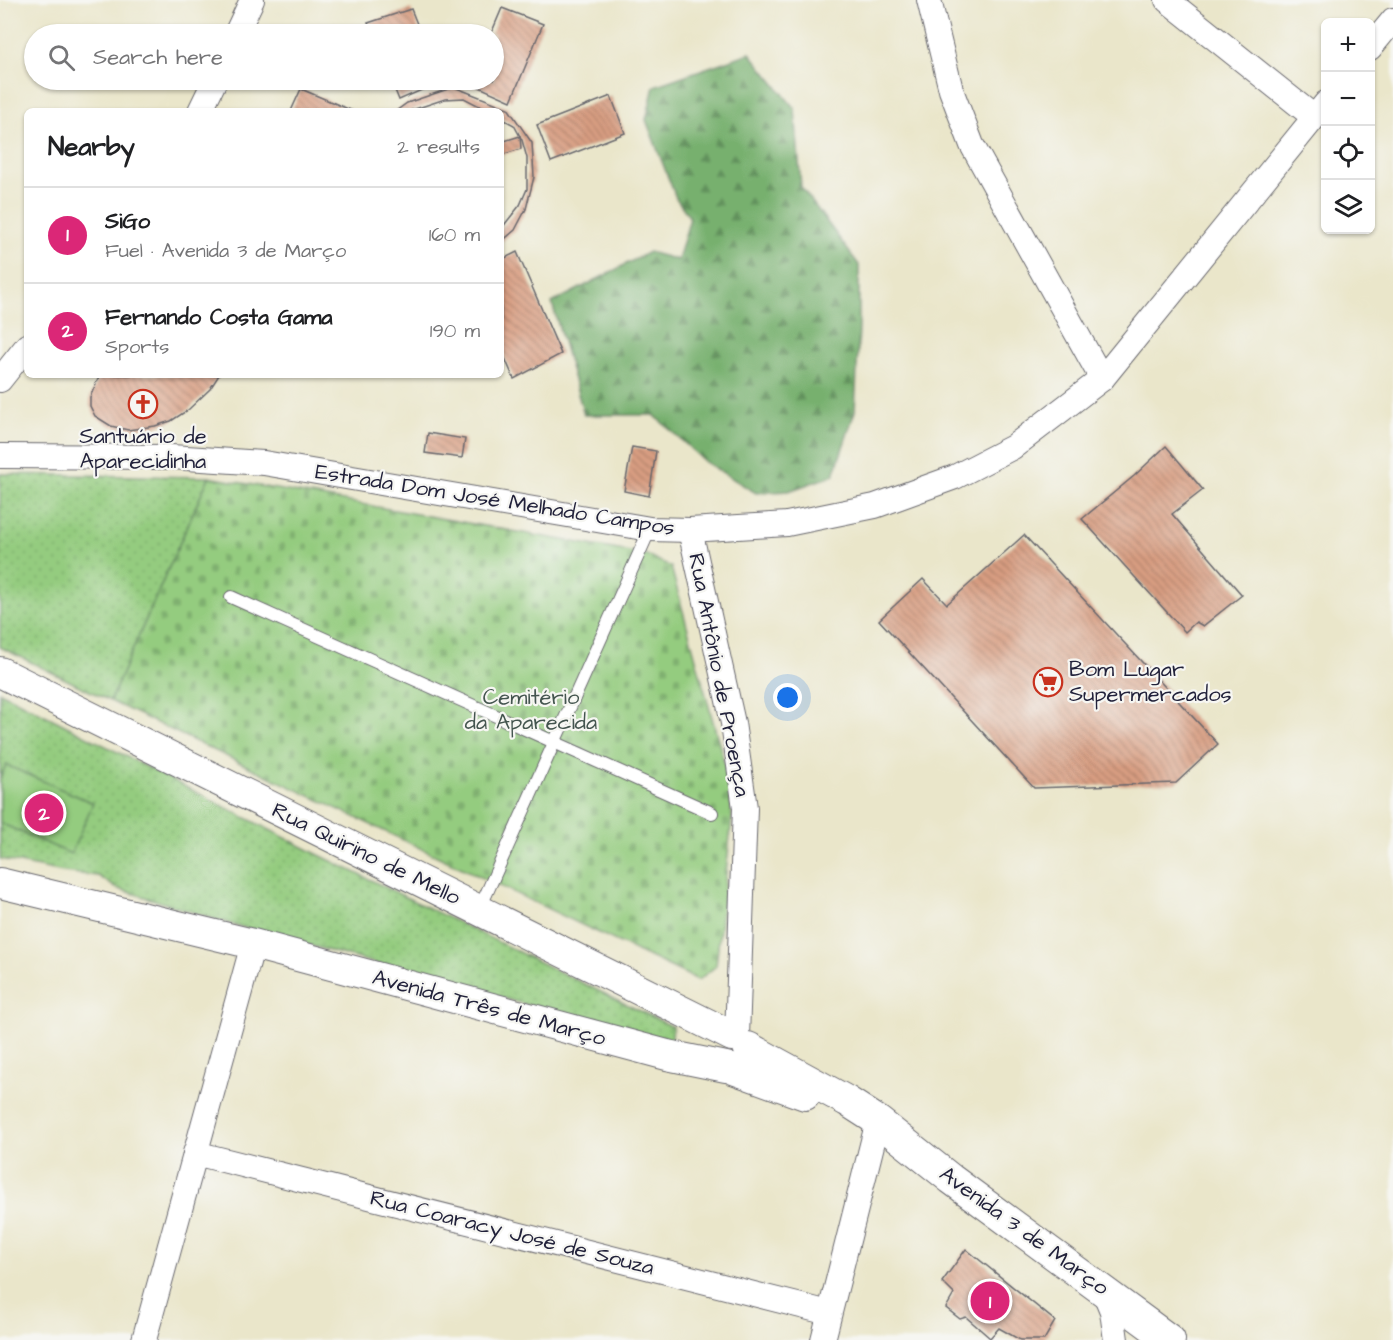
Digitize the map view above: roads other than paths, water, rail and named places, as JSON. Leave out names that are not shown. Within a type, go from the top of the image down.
[{"type":"street","points":[[241,24],[252,0]]},
{"type":"street","points":[[929,0],[951,90],[972,145],[1102,379]]},
{"type":"street","points":[[1167,0],[1320,110]]},
{"type":"street","points":[[1375,43],[1393,20]]},
{"type":"street","points":[[201,108],[210,90]]},
{"type":"street","name":"Estrada Dom José Melhado Campos","points":[[0,456],[159,457],[264,463],[650,529],[690,530],[787,524],[875,506],[956,477],[1013,447],[1102,379],[1320,110]]},
{"type":"street","points":[[0,380],[24,350]]},
{"type":"street","name":"Rua Antônio de Proença","points":[[690,530],[733,723],[746,808],[735,1051]]},
{"type":"street","name":"Rua Quirino de Mello","points":[[0,672],[479,910],[735,1051],[847,1101],[878,1122]]},
{"type":"street","name":"Avenida Três de Março","points":[[0,883],[253,944],[667,1055],[735,1051]]},
{"type":"street","points":[[144,1340],[253,944]]},
{"type":"street","points":[[823,1340],[878,1122]]},
{"type":"street","name":"Avenida 3 de Março","points":[[878,1122],[951,1179],[1170,1340]]},
{"type":"street","name":"Rua Coaracy José de Souza","points":[[195,1153],[829,1313]]},
{"type":"street","points":[[1103,1289],[1112,1311],[1116,1340]]},
{"type":"lane","points":[[479,910],[650,529]]},
{"type":"lane","points":[[231,597],[712,813]]},
{"type":"place","name":"Santuário de Aparecidinha","points":[[143,404]]},
{"type":"place","name":"Bom Lugar Supermercados","points":[[1048,682]]},
{"type":"place","name":"Fernando Costa Gama","points":[[44,813]]},
{"type":"place","name":"SiGo","points":[[990,1301]]},
{"type":"park label","name":"Cemitério da Aparecida","points":[[531,710]]}]
